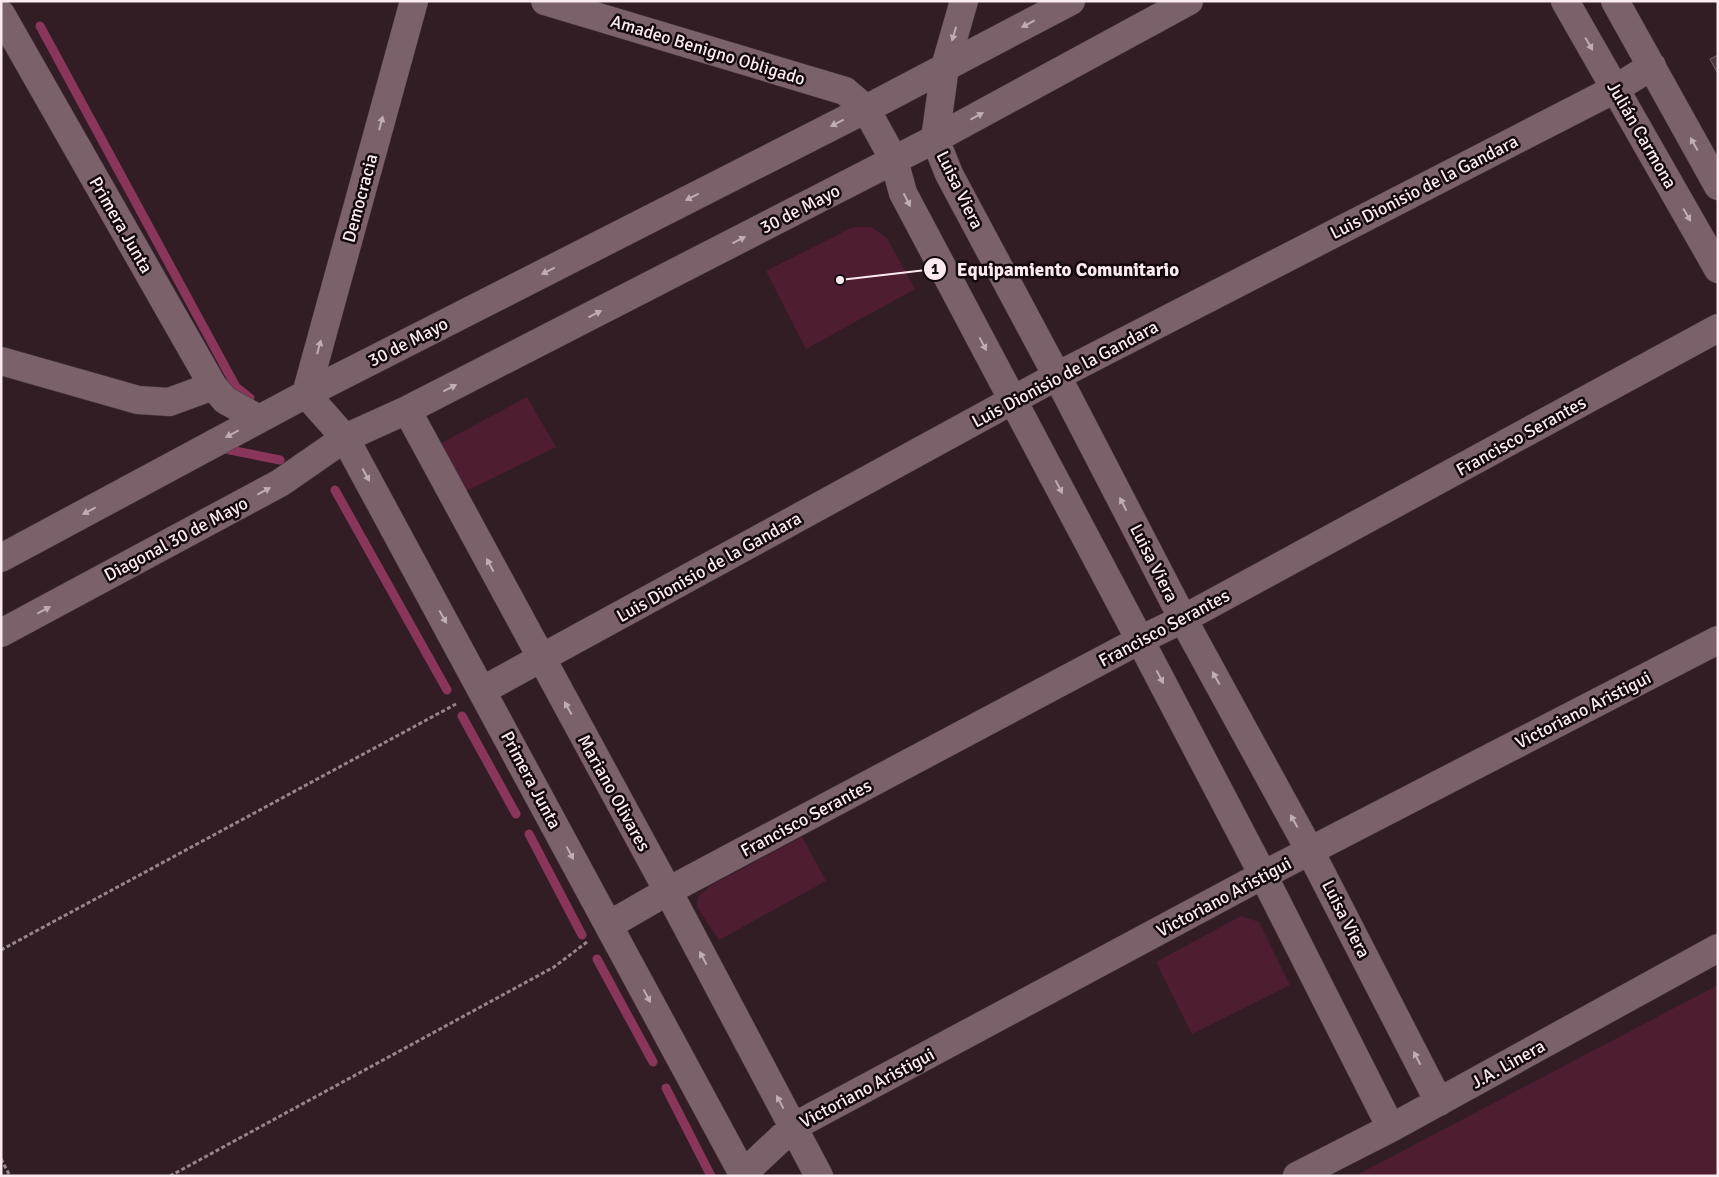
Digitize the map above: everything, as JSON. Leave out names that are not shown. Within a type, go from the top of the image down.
[{"type":"street","name":"Democracia","points":[[306,394],[414,1]]},
{"type":"street","name":"Amadeo Benigno Obligado","points":[[545,1],[845,91],[866,108]]},
{"type":"street","name":"Luisa Viera","points":[[964,1],[945,67],[935,139],[949,174],[1057,376],[1183,619],[1310,851],[1439,1102]]},
{"type":"street","name":"30 de Mayo","points":[[306,394],[1071,1]]},
{"type":"street","name":"30 de Mayo","points":[[346,438],[407,410],[935,139],[1189,1]]},
{"type":"street","name":"Julián Carmona","points":[[1565,1],[1718,269]]},
{"type":"street","points":[[1615,1],[1718,186]]},
{"type":"street","name":"Primera Junta","points":[[1,14],[213,386],[225,400],[259,419]]},
{"type":"street","name":"Luis Dionisio de la Gandara","points":[[483,690],[1057,376],[1615,89],[1652,66]]},
{"type":"street","points":[[866,108],[894,160],[903,193],[1263,875],[1391,1128]]},
{"type":"street","name":"Francisco Serantes","points":[[609,925],[668,891],[1140,640],[1183,619],[1718,328]]},
{"type":"street","points":[[1,361],[138,400],[169,402],[213,386]]},
{"type":"street","points":[[1,558],[306,394]]},
{"type":"street","name":"Primera Junta","points":[[306,394],[346,438],[743,1175]]},
{"type":"street","name":"Mariano Olivares","points":[[407,410],[668,891],[819,1176]]},
{"type":"street","name":"Diagonal 30 de Mayo","points":[[1,633],[280,483],[346,438]]},
{"type":"street","name":"Victoriano Aristigui","points":[[743,1175],[793,1127],[1263,875],[1718,640]]},
{"type":"street","name":"J.A. Linera","points":[[1297,1176],[1391,1128],[1718,948]]},
{"type":"path","points":[[1,950],[483,690]]},
{"type":"path","points":[[170,1176],[554,968],[609,925]]},
{"type":"path","points":[[1,1159],[10,1176]]},
{"type":"shaded area","points":[[853,227],[871,227],[887,238],[915,289],[806,349],[766,271]]},
{"type":"shaded area","points":[[527,397],[556,447],[446,501],[425,452]]},
{"type":"shaded area","points":[[802,837],[826,881],[719,940],[697,907],[698,897],[710,886]]},
{"type":"shaded area","points":[[1241,916],[1259,922],[1290,985],[1192,1034],[1156,962]]},
{"type":"shaded area","points":[[1718,985],[1718,1176],[1355,1176]]},
{"type":"building","points":[[1718,55],[1718,74],[1710,59]]},
{"type":"waterway","points":[[40,26],[236,387],[250,398]]},
{"type":"waterway","points":[[225,449],[280,460]]},
{"type":"waterway","points":[[335,490],[447,690]]},
{"type":"waterway","points":[[462,716],[516,814]]},
{"type":"waterway","points":[[529,834],[582,935]]},
{"type":"waterway","points":[[597,959],[653,1062]]},
{"type":"waterway","points":[[666,1088],[711,1176]]},
{"type":"place","name":"Equipamiento Comunitario","points":[[840,280]]}]
